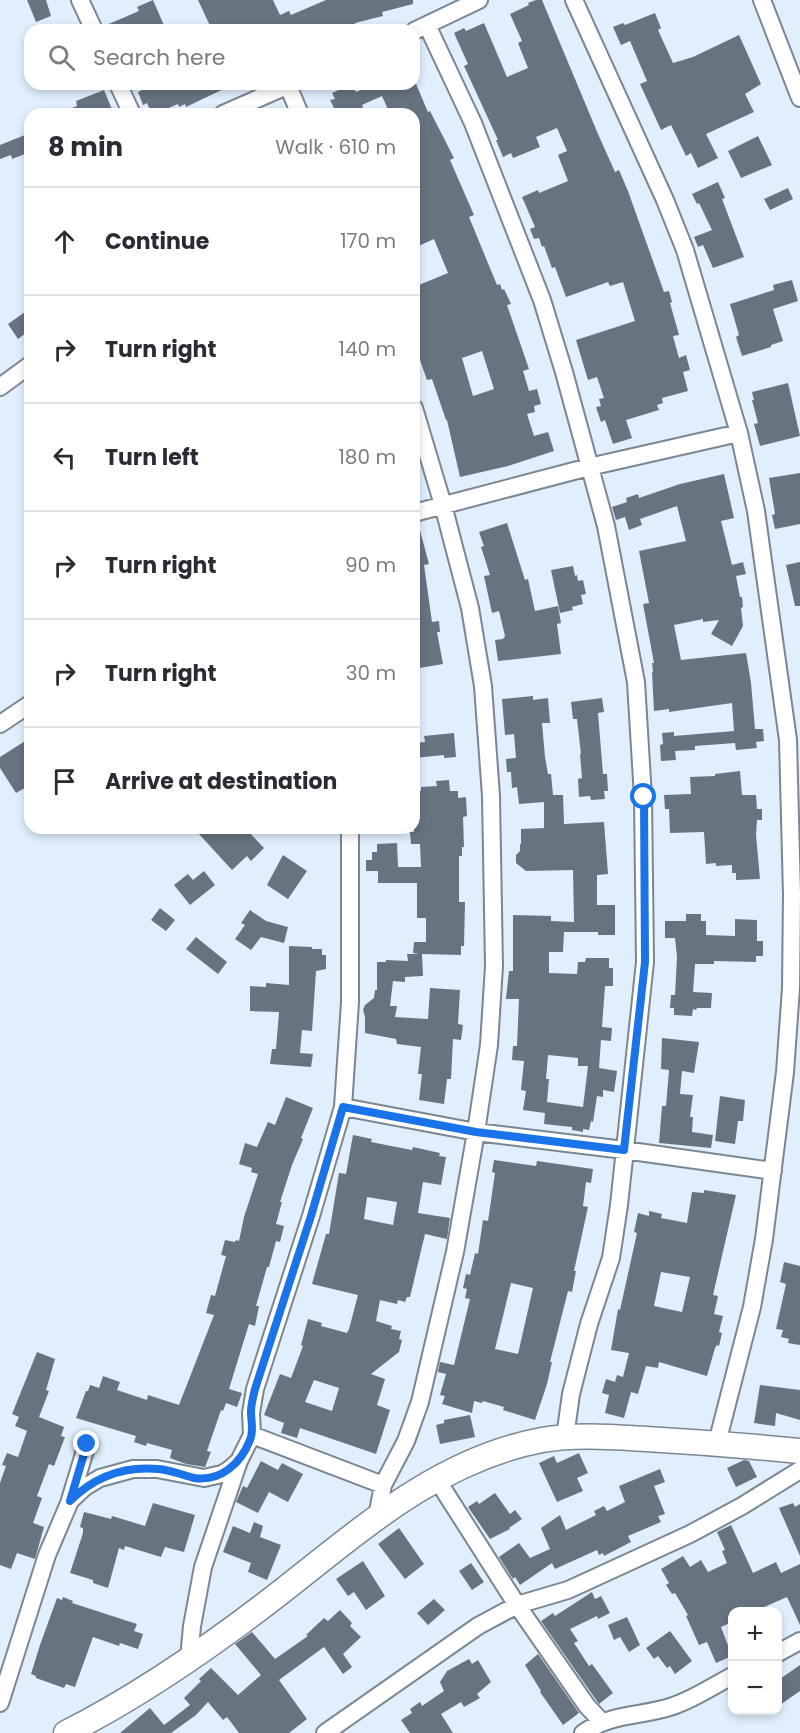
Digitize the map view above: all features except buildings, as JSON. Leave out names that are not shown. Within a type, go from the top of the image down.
[{"type":"street","points":[[91,24],[82,4],[99,0]]},
{"type":"street","points":[[479,0],[420,28],[472,123],[542,300],[564,372],[608,536],[636,682],[644,797],[645,962],[611,1258],[589,1324],[576,1374],[565,1437]]},
{"type":"street","points":[[574,0],[666,200],[681,240],[739,433],[756,511],[788,740],[792,895],[791,988],[785,1071],[764,1239],[752,1306],[717,1443]]},
{"type":"street","points":[[762,0],[800,98]]},
{"type":"street","points":[[121,90],[129,108]]},
{"type":"street","points":[[237,108],[278,90]]},
{"type":"street","points":[[292,90],[298,108]]},
{"type":"street","points":[[0,387],[24,369]]},
{"type":"street","points":[[377,1517],[383,1485],[405,1441],[420,1402],[455,1251],[489,1045],[494,966],[491,796],[483,686],[470,608],[420,428]]},
{"type":"street","points":[[420,511],[589,467],[739,433]]},
{"type":"street","points":[[1,721],[24,708]]},
{"type":"street","points":[[189,1659],[192,1626],[203,1567],[238,1461],[252,1435],[251,1413],[255,1389],[311,1216],[343,1107],[350,1002],[350,834]]},
{"type":"street","points":[[343,1107],[476,1132],[624,1150],[773,1172]]},
{"type":"street","points":[[252,1435],[383,1485]]},
{"type":"street","points":[[66,1733],[140,1691],[189,1659],[269,1601],[377,1517],[436,1478],[483,1456],[544,1440],[594,1436],[717,1443],[800,1451]]},
{"type":"street","points":[[0,1703],[47,1555],[70,1501],[87,1444]]},
{"type":"street","points":[[70,1501],[85,1487],[114,1473],[133,1469],[157,1469],[204,1478],[222,1474],[238,1461]]},
{"type":"street","points":[[329,1732],[478,1626],[517,1605],[568,1590],[690,1534],[742,1506],[800,1470]]},
{"type":"street","points":[[436,1478],[517,1605],[587,1706],[602,1722]]},
{"type":"street","points":[[782,1650],[800,1641]]},
{"type":"street","points":[[583,1733],[615,1717],[673,1706],[728,1678]]},
{"type":"route","points":[[87,1444],[70,1501],[85,1487],[114,1473],[133,1469],[157,1469],[177,1472],[194,1478],[204,1478],[222,1474],[238,1461],[252,1435],[251,1413],[255,1389],[311,1216],[343,1107],[476,1132],[624,1150],[645,962],[644,797]]}]
